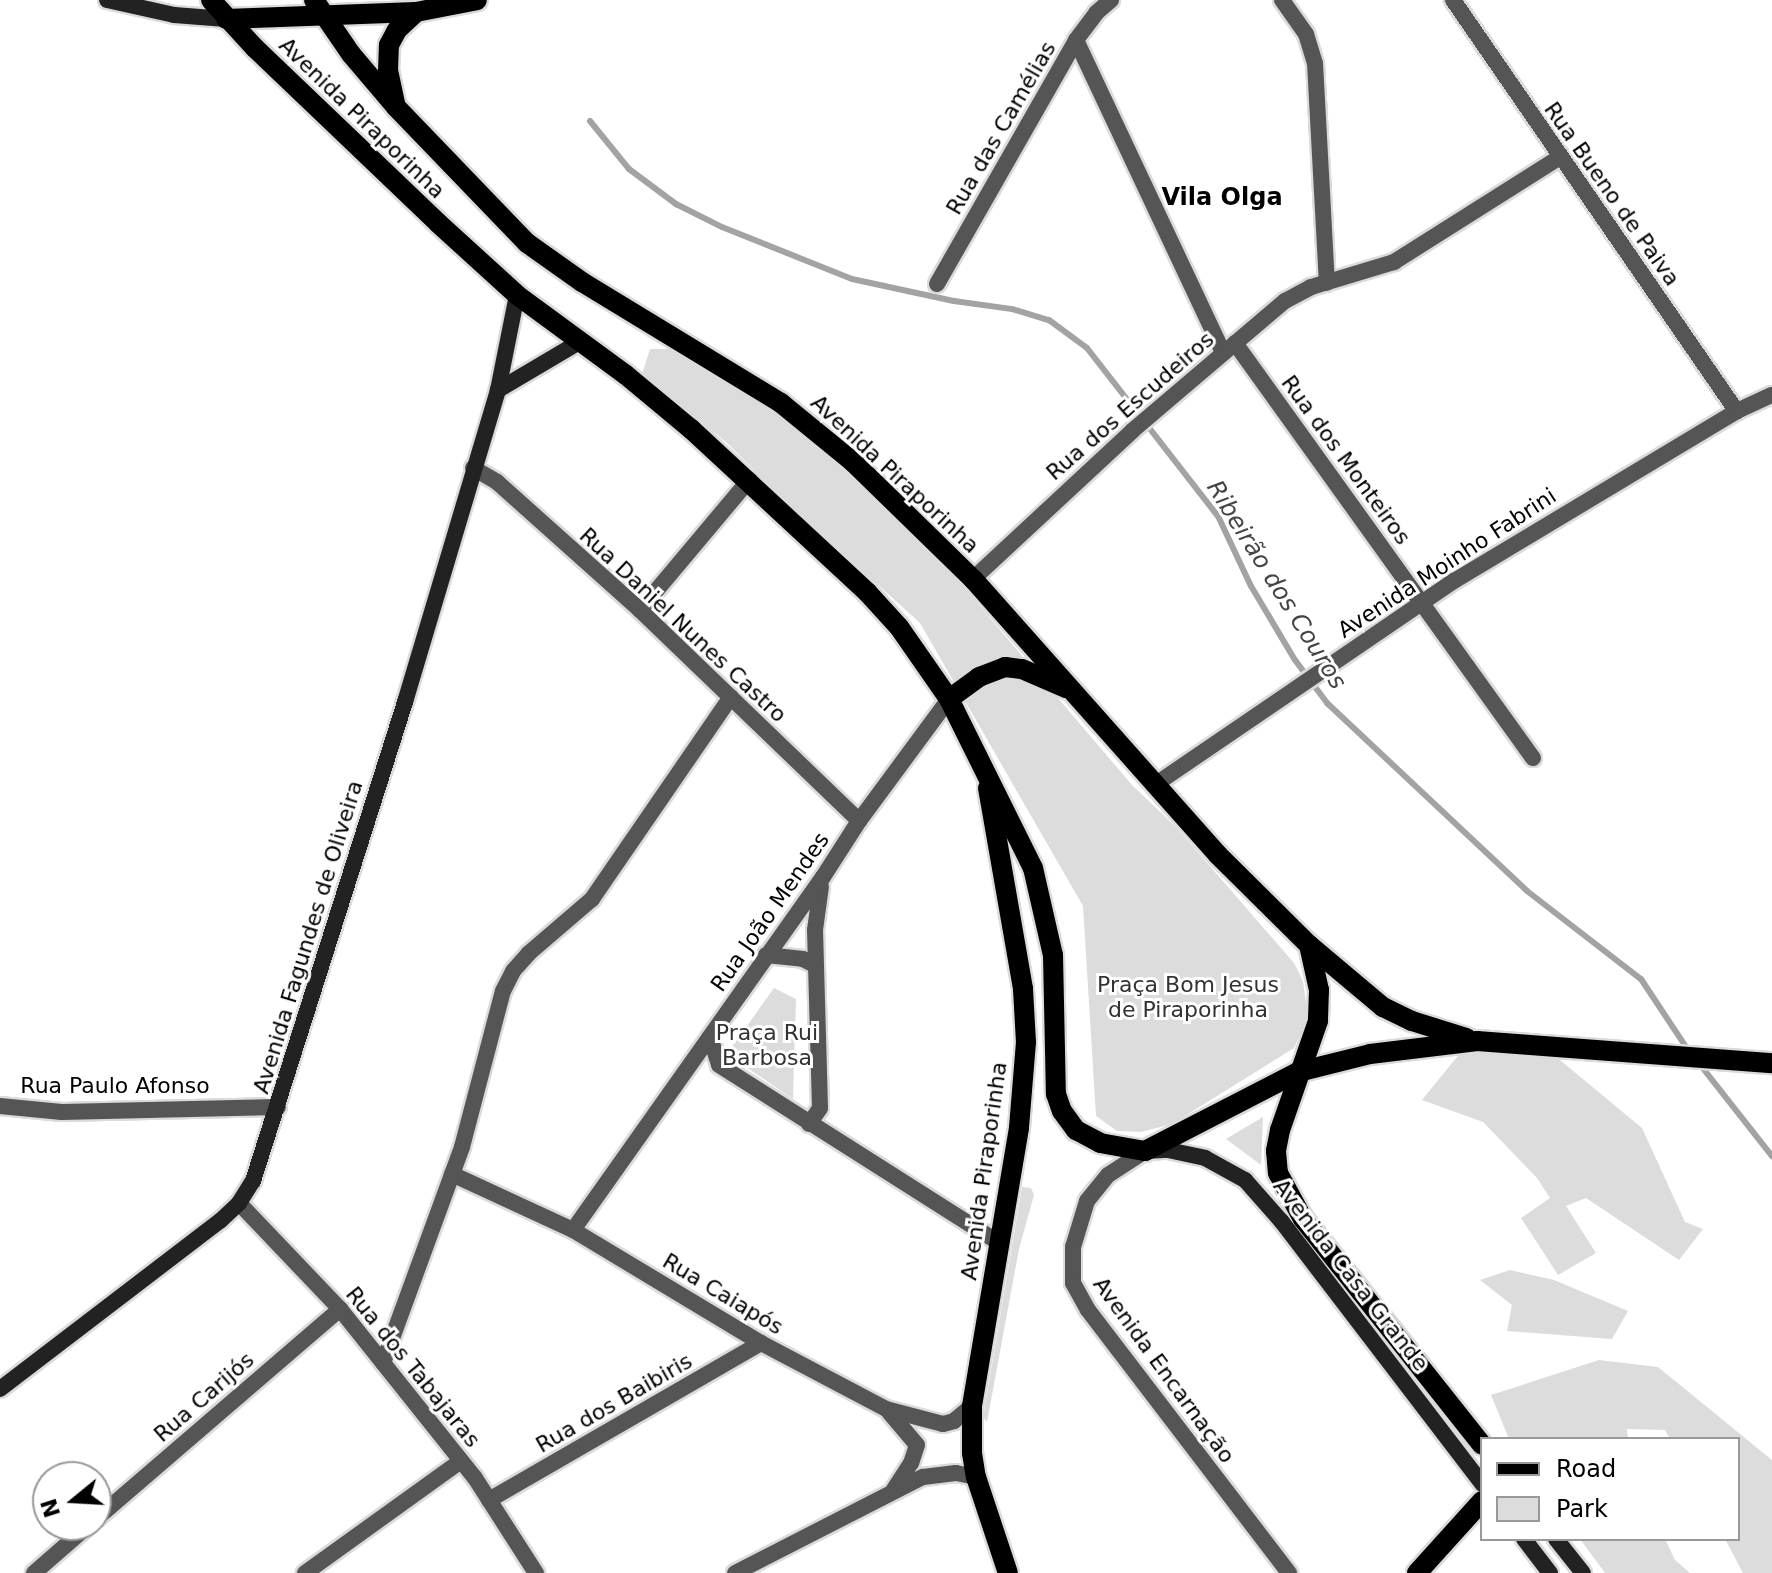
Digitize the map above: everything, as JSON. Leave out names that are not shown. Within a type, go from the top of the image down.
[{"type":"main road","points":[[107,0],[226,19],[318,7],[416,12],[446,3],[477,0]]},
{"type":"main road","name":"Avenida Piraporinha","points":[[211,0],[226,19],[517,295],[581,341],[691,429],[749,480],[889,616],[927,663],[949,699],[1033,868],[1045,912],[1055,980],[1054,1065],[1062,1111],[1076,1130],[1087,1137],[1145,1151]]},
{"type":"main road","name":"Avenida Piraporinha","points":[[318,7],[396,107],[527,243],[582,282],[781,403],[853,462],[973,579],[1218,855],[1309,945],[1383,1007],[1412,1021],[1477,1041]]},
{"type":"main road","points":[[396,107],[388,71],[389,45],[397,30],[416,12]]},
{"type":"main road","name":"Avenida Fagundes de Oliveira","points":[[0,1389],[198,1239],[239,1203],[253,1181],[405,702],[498,390],[517,295]]},
{"type":"main road","points":[[498,390],[581,341]]},
{"type":"main road","points":[[949,699],[979,677],[1005,667],[1022,669],[1073,692]]},
{"type":"main road","name":"Avenida Piraporinha","points":[[986,772],[1025,1014],[1024,1085],[972,1406],[972,1453],[976,1477],[1008,1573]]},
{"type":"main road","points":[[1298,1072],[1312,1041],[1319,1007],[1309,945]]},
{"type":"main road","points":[[1145,1151],[1298,1072],[1370,1054],[1477,1041],[1772,1063]]},
{"type":"main road","name":"Avenida Casa Grande","points":[[1298,1072],[1276,1151],[1278,1173],[1288,1196],[1480,1442]]},
{"type":"main road","name":"Avenida Casa Grande","points":[[1145,1151],[1168,1150],[1205,1158],[1245,1180],[1282,1222],[1480,1481]]},
{"type":"main road","points":[[1417,1573],[1480,1503]]},
{"type":"main road","points":[[1526,1541],[1550,1573]]},
{"type":"main road","points":[[1558,1541],[1583,1573]]},
{"type":"street","name":"Rua das Camélias","points":[[937,284],[1076,40],[1096,13],[1111,0]]},
{"type":"street","points":[[1282,0],[1306,34],[1315,63],[1327,283]]},
{"type":"street","name":"Rua Bueno de Paiva","points":[[1453,0],[1737,411]]},
{"type":"street","name":"Rua dos Monteiros","points":[[1076,40],[1229,348],[1422,603],[1533,758]]},
{"type":"street","name":"Rua dos Escudeiros","points":[[973,579],[1132,431],[1285,301],[1327,283],[1394,262],[1560,157]]},
{"type":"street","name":"Avenida Moinho Fabrini","points":[[1156,784],[1422,603],[1737,411],[1772,395]]},
{"type":"street","name":"Rua Daniel Nunes Castro","points":[[473,468],[497,482],[640,610],[859,821]]},
{"type":"street","points":[[640,610],[749,480]]},
{"type":"street","points":[[383,1363],[452,1174],[503,991],[513,971],[592,899],[731,697]]},
{"type":"street","name":"Rua João Mendes","points":[[573,1230],[689,1069],[859,821],[949,699]]},
{"type":"street","points":[[809,1124],[820,1108],[815,965],[817,903],[823,877]]},
{"type":"street","points":[[766,955],[803,959],[815,965]]},
{"type":"street","points":[[710,1037],[719,1065],[1000,1243]]},
{"type":"street","points":[[689,1069],[719,1065]]},
{"type":"street","name":"Rua Paulo Afonso","points":[[0,1106],[62,1112],[278,1107]]},
{"type":"street","name":"Avenida Encarnação","points":[[1145,1151],[1108,1175],[1087,1201],[1073,1247],[1073,1283],[1088,1310],[1289,1573]]},
{"type":"street","name":"Rua Caiapós","points":[[452,1174],[573,1230],[761,1343],[886,1409],[943,1424],[954,1421],[972,1406]]},
{"type":"street","name":"Rua dos Tabajaras","points":[[239,1203],[340,1309],[461,1461],[536,1573]]},
{"type":"street","name":"Rua Carijós","points":[[112,1505],[340,1309]]},
{"type":"street","name":"Rua dos Baibiris","points":[[489,1500],[761,1343]]},
{"type":"street","points":[[886,1409],[917,1445],[911,1463],[893,1491]]},
{"type":"street","points":[[305,1573],[461,1461]]},
{"type":"street","points":[[735,1573],[923,1477],[943,1474],[976,1477]]},
{"type":"street","points":[[34,1573],[71,1541]]},
{"type":"green space","name":"Praça Bom Jesus de Piraporinha","points":[[650,349],[682,349],[758,399],[821,448],[943,563],[1132,785],[1176,827],[1294,963],[1303,981],[1308,1018],[1294,1048],[1172,1124],[1141,1132],[1117,1131],[1096,1116],[1083,906],[920,623],[726,442],[642,374]]},
{"type":"green space","name":"Praça Rui Barbosa","points":[[774,988],[796,999],[793,1099],[727,1054]]},
{"type":"green space","points":[[1461,1052],[1554,1055],[1642,1128],[1685,1222],[1703,1229],[1679,1260],[1586,1198],[1566,1206],[1596,1253],[1558,1275],[1521,1218],[1550,1198],[1537,1178],[1483,1122],[1422,1100]]},
{"type":"green space","points":[[1263,1117],[1261,1165],[1226,1139]]},
{"type":"green space","points":[[1022,1187],[1031,1188],[1034,1195],[1019,1249],[987,1422],[983,1417]]},
{"type":"green space","points":[[1510,1270],[1554,1280],[1628,1311],[1612,1339],[1507,1331],[1512,1305],[1480,1280]]},
{"type":"green space","points":[[1599,1360],[1658,1367],[1772,1460],[1772,1573],[1743,1573],[1726,1541],[1740,1541],[1740,1437],[1669,1437],[1665,1430],[1627,1429],[1628,1437],[1508,1437],[1491,1395]]},
{"type":"green space","points":[[1581,1541],[1666,1541],[1675,1560],[1690,1573],[1605,1573]]},
{"type":"waterway","name":"Ribeirão dos Couros","points":[[590,121],[629,169],[676,204],[722,227],[852,279],[954,301],[1012,309],[1049,320],[1087,348],[1218,516],[1251,586],[1295,660],[1327,703],[1527,891],[1641,979],[1688,1050]]},
{"type":"waterway","name":"Ribeirão dos Couros","points":[[1698,1062],[1772,1156]]},
{"type":"district","name":"Vila Olga","points":[[1222,198]]}]
